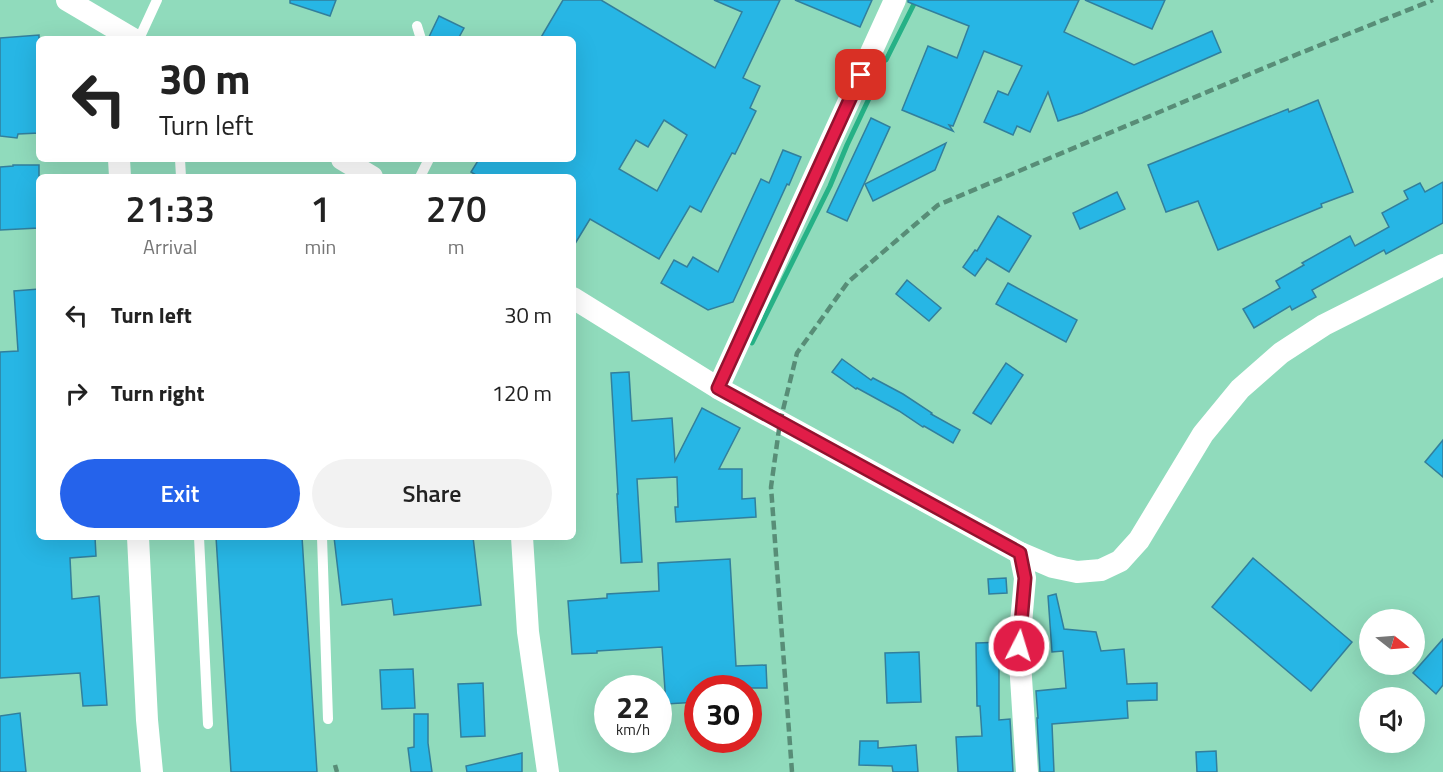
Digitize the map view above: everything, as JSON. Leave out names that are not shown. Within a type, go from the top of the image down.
[{"type":"street","points":[[67,0],[121,36]]},
{"type":"street","points":[[718,388],[895,0]]},
{"type":"street","points":[[347,162],[367,174]]},
{"type":"street","points":[[576,300],[718,388],[1020,553],[1053,567],[1077,572],[1101,570],[1120,561],[1139,540],[1203,434],[1240,389],[1281,353],[1324,325],[1443,265]]},
{"type":"street","points":[[138,540],[147,720],[152,772]]},
{"type":"street","points":[[522,540],[528,632],[548,772]]},
{"type":"street","points":[[1020,553],[1025,578],[1019,646],[1027,772]]},
{"type":"lane","points":[[141,36],[157,0]]},
{"type":"lane","points":[[417,26],[421,36]]},
{"type":"lane","points":[[199,540],[208,724]]},
{"type":"lane","points":[[322,540],[328,719]]},
{"type":"building","points":[[290,0],[336,0],[330,16],[290,3]]},
{"type":"building","points":[[563,0],[601,0],[715,68],[742,12],[714,0],[780,0],[743,78],[760,86],[750,108],[756,111],[735,154],[732,153],[701,212],[690,206],[659,259],[590,219],[576,242],[576,174],[474,174],[471,172],[477,162],[576,162],[576,36],[542,36]],"holes":[[[664,120],[687,135],[657,191],[619,169],[636,140],[648,147]]]},
{"type":"building","points":[[795,0],[872,0],[860,27]]},
{"type":"building","points":[[908,0],[1079,0],[1064,32],[1134,65],[1212,31],[1221,52],[1082,113],[1058,121],[1048,92],[1030,132],[1017,126],[1013,135],[984,122],[998,91],[1008,95],[1022,66],[984,51],[953,126],[949,125],[953,131],[902,110],[928,46],[957,58],[969,26],[908,2]]},
{"type":"building","points":[[1085,0],[1165,0],[1152,29]]},
{"type":"building","points":[[439,16],[464,28],[460,36],[429,36]]},
{"type":"building","points":[[39,35],[36,36],[36,133],[18,134],[17,138],[0,136],[0,38]]},
{"type":"building","points":[[1318,100],[1353,192],[1218,250],[1198,201],[1166,212],[1148,165],[1288,109],[1289,112]]},
{"type":"building","points":[[871,118],[890,127],[847,221],[827,212]]},
{"type":"building","points":[[946,143],[935,170],[873,201],[865,184]]},
{"type":"building","points":[[783,150],[801,157],[733,302],[708,310],[661,283],[674,260],[687,267],[693,257],[718,272],[761,179],[769,183]]},
{"type":"building","points":[[39,165],[39,174],[36,174],[36,228],[0,230],[0,167]]},
{"type":"building","points":[[1443,182],[1443,223],[1386,254],[1384,250],[1312,290],[1316,297],[1292,310],[1290,306],[1254,328],[1243,309],[1280,288],[1276,281],[1304,265],[1302,263],[1350,236],[1355,246],[1389,227],[1382,213],[1408,199],[1404,191],[1420,183],[1425,192]]},
{"type":"building","points":[[1117,192],[1125,209],[1080,229],[1073,213]]},
{"type":"building","points":[[998,216],[1031,236],[1009,272],[986,258],[975,276],[963,267],[975,250],[977,251]]},
{"type":"building","points":[[907,280],[941,308],[929,321],[896,294]]},
{"type":"building","points":[[1008,283],[1077,320],[1066,342],[996,304]]},
{"type":"building","points":[[36,289],[36,540],[95,540],[96,556],[70,558],[72,599],[99,596],[107,705],[83,706],[80,673],[0,678],[0,352],[18,351],[14,291]]},
{"type":"building","points":[[842,359],[871,380],[873,378],[903,394],[931,414],[960,430],[953,443],[856,389],[832,372]]},
{"type":"building","points":[[1006,363],[1023,375],[991,424],[973,413]]},
{"type":"building","points":[[629,372],[632,421],[672,418],[675,461],[702,408],[740,428],[719,469],[742,469],[742,499],[755,498],[756,517],[676,522],[677,477],[637,479],[642,562],[621,563],[611,373]]},
{"type":"building","points":[[1443,440],[1443,477],[1425,462]]},
{"type":"building","points":[[216,540],[302,540],[317,772],[231,772]]},
{"type":"building","points":[[334,540],[473,540],[481,605],[394,615],[392,599],[342,605]]},
{"type":"building","points":[[1253,558],[1352,642],[1311,691],[1212,607]]},
{"type":"building","points":[[730,559],[736,666],[766,665],[767,688],[762,688],[762,675],[684,675],[684,703],[672,704],[672,675],[664,675],[662,647],[572,654],[568,601],[607,598],[607,594],[659,591],[658,563]]},
{"type":"building","points":[[1006,578],[1007,593],[989,594],[988,579]]},
{"type":"building","points":[[1056,594],[1064,629],[1096,632],[1101,651],[1124,649],[1127,684],[1157,683],[1157,700],[1127,701],[1128,718],[1052,724],[1054,772],[1040,772],[1036,691],[1066,688],[1063,651],[1052,652],[1048,596]]},
{"type":"building","points":[[1443,639],[1443,685],[1436,694],[1415,675],[1425,675],[1425,659]]},
{"type":"building","points":[[1005,642],[1005,665],[999,666],[999,720],[1010,719],[1013,772],[958,772],[956,737],[982,736],[980,706],[977,706],[976,643]]},
{"type":"building","points":[[919,652],[921,702],[887,703],[885,653]]},
{"type":"building","points":[[413,669],[415,708],[382,709],[380,670]]},
{"type":"building","points":[[483,683],[485,736],[461,737],[458,684]]},
{"type":"building","points":[[20,713],[26,772],[0,772],[0,716]]},
{"type":"building","points":[[414,714],[428,714],[428,743],[432,772],[411,772],[408,748],[414,747]]},
{"type":"building","points":[[860,741],[878,741],[878,748],[916,745],[918,772],[893,772],[892,766],[859,765]]},
{"type":"building","points":[[1216,751],[1217,772],[1197,772],[1196,752]]},
{"type":"building","points":[[522,753],[522,772],[467,772],[466,766]]},
{"type":"waterway","points":[[886,60],[916,0]]},
{"type":"waterway","points":[[752,343],[830,186],[882,71]]},
{"type":"railway","points":[[792,772],[771,487],[780,422],[797,353],[848,282],[938,205],[1288,58],[1433,0]]},
{"type":"railway","points":[[335,765],[337,772]]},
{"type":"route","points":[[861,75],[718,388],[1020,553],[1025,578],[1019,646]]}]
